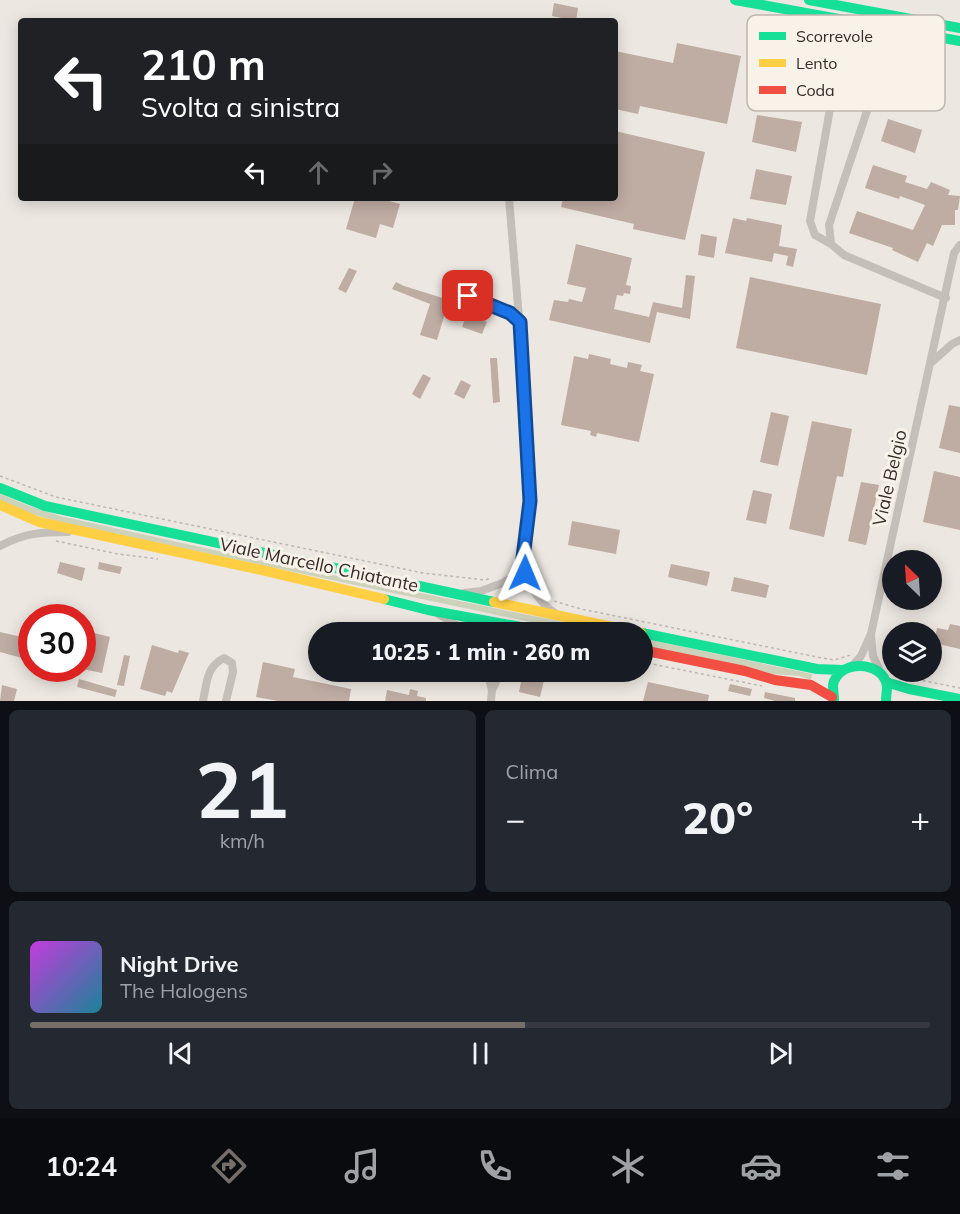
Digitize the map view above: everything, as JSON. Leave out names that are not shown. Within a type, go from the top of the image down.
[{"type":"main road","points":[[735,0],[817,15]]},
{"type":"main road","points":[[809,0],[890,15]]},
{"type":"main road","points":[[945,25],[960,28]]},
{"type":"main road","points":[[945,38],[960,41]]},
{"type":"main road","name":"Viale Marcello Chiatante","points":[[0,488],[45,507],[587,622]]},
{"type":"main road","name":"Viale Marcello Chiatante","points":[[0,505],[39,522],[81,532],[266,571],[428,610],[494,622]]},
{"type":"main road","name":"Viale Marcello Chiatante","points":[[653,635],[817,669],[849,663],[864,664],[882,673]]},
{"type":"main road","points":[[653,653],[745,671],[775,680],[811,685],[833,699],[834,682],[849,663]]},
{"type":"main road","points":[[886,701],[887,682]]},
{"type":"main road","name":"Viale Marcello Chiatante","points":[[897,682],[909,689],[960,699]]},
{"type":"street","points":[[830,111],[810,221],[815,234],[844,255],[946,298]]},
{"type":"street","points":[[831,244],[829,225],[867,111]]},
{"type":"street","points":[[509,201],[520,322],[530,501],[523,564],[532,590],[545,606],[562,617]]},
{"type":"street","name":"Viale Belgio","points":[[849,663],[861,656],[871,634],[954,253],[960,245]]},
{"type":"street","points":[[468,296],[510,313],[520,322]]},
{"type":"street","points":[[931,363],[952,344],[960,340]]},
{"type":"street","points":[[0,546],[14,538],[37,532],[81,532]]},
{"type":"street","points":[[451,594],[481,591],[500,584],[515,576],[523,564]]},
{"type":"street","points":[[428,610],[452,622]]},
{"type":"street","name":"Viale Belgio","points":[[871,634],[873,656],[882,669]]},
{"type":"street","points":[[203,701],[210,670],[215,663],[224,658],[232,663],[233,672],[226,701]]},
{"type":"street","points":[[490,682],[491,701]]},
{"type":"street","points":[[492,690],[496,682]]},
{"type":"path","points":[[0,476],[56,497],[423,573],[485,580],[498,576]]},
{"type":"path","points":[[55,540],[118,554],[164,560]]},
{"type":"path","points":[[523,564],[534,564],[536,584]]},
{"type":"path","points":[[553,600],[558,604],[581,609],[817,657],[840,659],[849,663]]},
{"type":"path","points":[[653,664],[765,687]]},
{"type":"path","points":[[930,682],[960,688]]},
{"type":"green space","points":[[0,494],[60,516],[268,562],[563,622],[530,622],[59,522],[31,514],[0,501]]},
{"type":"green space","points":[[653,640],[812,674],[811,680],[799,676],[771,674],[745,666],[653,648]]},
{"type":"building","points":[[554,3],[578,8],[576,18],[552,16]]},
{"type":"building","points":[[677,43],[741,56],[727,124],[640,106],[638,114],[618,110],[618,52],[673,63]]},
{"type":"building","points":[[757,115],[802,122],[796,152],[752,142]]},
{"type":"building","points":[[888,119],[922,130],[915,153],[881,141]]},
{"type":"building","points":[[618,132],[705,152],[685,240],[633,229],[634,224],[561,207],[562,201],[618,201]]},
{"type":"building","points":[[873,165],[907,176],[905,182],[927,189],[931,182],[950,190],[948,195],[960,196],[958,210],[955,210],[955,225],[942,225],[933,246],[927,243],[918,262],[892,250],[893,248],[849,233],[857,211],[913,230],[925,205],[900,196],[899,199],[865,188]]},
{"type":"building","points":[[756,169],[792,176],[786,205],[750,199]]},
{"type":"building","points":[[354,201],[390,201],[400,204],[393,228],[380,224],[376,238],[346,229]]},
{"type":"building","points":[[733,218],[746,221],[747,218],[782,225],[779,246],[797,249],[793,267],[786,265],[788,256],[774,253],[772,262],[725,253]]},
{"type":"building","points":[[701,234],[717,237],[714,258],[698,255]]},
{"type":"building","points":[[576,244],[632,258],[626,285],[631,286],[630,294],[617,295],[614,309],[649,317],[653,302],[682,308],[686,275],[695,276],[690,319],[657,312],[650,343],[549,320],[554,300],[568,302],[569,299],[582,302],[586,288],[567,284]]},
{"type":"building","points":[[349,268],[357,271],[346,293],[338,289]]},
{"type":"building","points":[[750,277],[881,304],[867,375],[736,348]]},
{"type":"building","points":[[396,282],[449,300],[437,340],[420,335],[430,304],[392,289]]},
{"type":"building","points":[[467,314],[487,322],[482,334],[462,327]]},
{"type":"building","points":[[589,354],[611,359],[610,364],[627,368],[628,362],[642,365],[640,371],[654,374],[639,442],[597,433],[596,437],[590,435],[591,431],[561,425],[574,356],[588,359]]},
{"type":"building","points":[[490,358],[497,358],[500,402],[493,403]]},
{"type":"building","points":[[423,374],[431,378],[420,399],[412,394]]},
{"type":"building","points":[[461,380],[471,385],[464,399],[454,394]]},
{"type":"building","points":[[949,405],[960,407],[960,453],[939,448]]},
{"type":"building","points":[[771,412],[789,416],[778,466],[760,462]]},
{"type":"building","points":[[812,421],[852,429],[843,477],[837,476],[824,537],[789,529]]},
{"type":"building","points":[[934,471],[960,477],[960,530],[923,522]]},
{"type":"building","points":[[861,482],[879,485],[866,545],[848,541]]},
{"type":"building","points":[[753,490],[772,494],[766,524],[746,520]]},
{"type":"building","points":[[572,521],[620,530],[616,554],[568,545]]},
{"type":"building","points":[[60,562],[85,568],[82,581],[57,573]]},
{"type":"building","points":[[99,562],[122,567],[120,574],[98,569]]},
{"type":"building","points":[[671,564],[710,572],[707,586],[668,577]]},
{"type":"building","points":[[734,577],[769,585],[766,598],[731,591]]},
{"type":"building","points":[[950,624],[960,626],[960,649],[942,645],[942,629],[948,630]]},
{"type":"building","points":[[0,632],[18,636],[18,657],[0,652]]},
{"type":"building","points":[[96,634],[110,637],[102,673],[96,672]]},
{"type":"building","points":[[152,645],[178,653],[179,650],[189,653],[172,693],[167,691],[165,696],[140,689]]},
{"type":"building","points":[[124,655],[130,656],[124,686],[117,685]]},
{"type":"building","points":[[263,662],[295,669],[293,677],[308,682],[351,689],[349,701],[278,701],[256,697]]},
{"type":"building","points":[[78,682],[89,682],[117,690],[115,697],[77,687]]},
{"type":"building","points":[[521,682],[544,682],[540,697],[519,692]]},
{"type":"building","points":[[648,682],[709,695],[708,701],[643,701]]},
{"type":"building","points":[[730,684],[752,689],[750,696],[728,691]]},
{"type":"building","points":[[2,685],[17,689],[14,701],[0,701]]},
{"type":"building","points":[[410,689],[418,691],[417,696],[426,698],[426,701],[385,701],[387,690],[409,695]]},
{"type":"building","points":[[765,692],[795,698],[795,701],[775,701],[764,698]]},
{"type":"traffic: fast","points":[[735,0],[817,15]]},
{"type":"traffic: fast","points":[[809,0],[890,15]]},
{"type":"traffic: fast","points":[[945,25],[960,28]]},
{"type":"traffic: fast","points":[[945,38],[960,41]]},
{"type":"traffic: fast","points":[[0,488],[45,506],[494,602]]},
{"type":"traffic: fast","points":[[384,599],[494,622]]},
{"type":"traffic: fast","points":[[653,635],[817,669],[843,670]]},
{"type":"traffic: fast","points":[[834,700],[833,685],[837,677],[851,667],[860,666],[878,671],[884,677],[887,686],[886,701]]},
{"type":"traffic: fast","points":[[886,682],[960,699]]},
{"type":"traffic: slow","points":[[0,505],[39,522],[384,599]]},
{"type":"traffic: slow","points":[[494,602],[589,622]]},
{"type":"traffic: jam","points":[[653,652],[745,671],[775,680],[811,685],[832,697]]},
{"type":"route","points":[[468,296],[510,313],[520,322],[530,501],[522,566],[525,573]]}]
